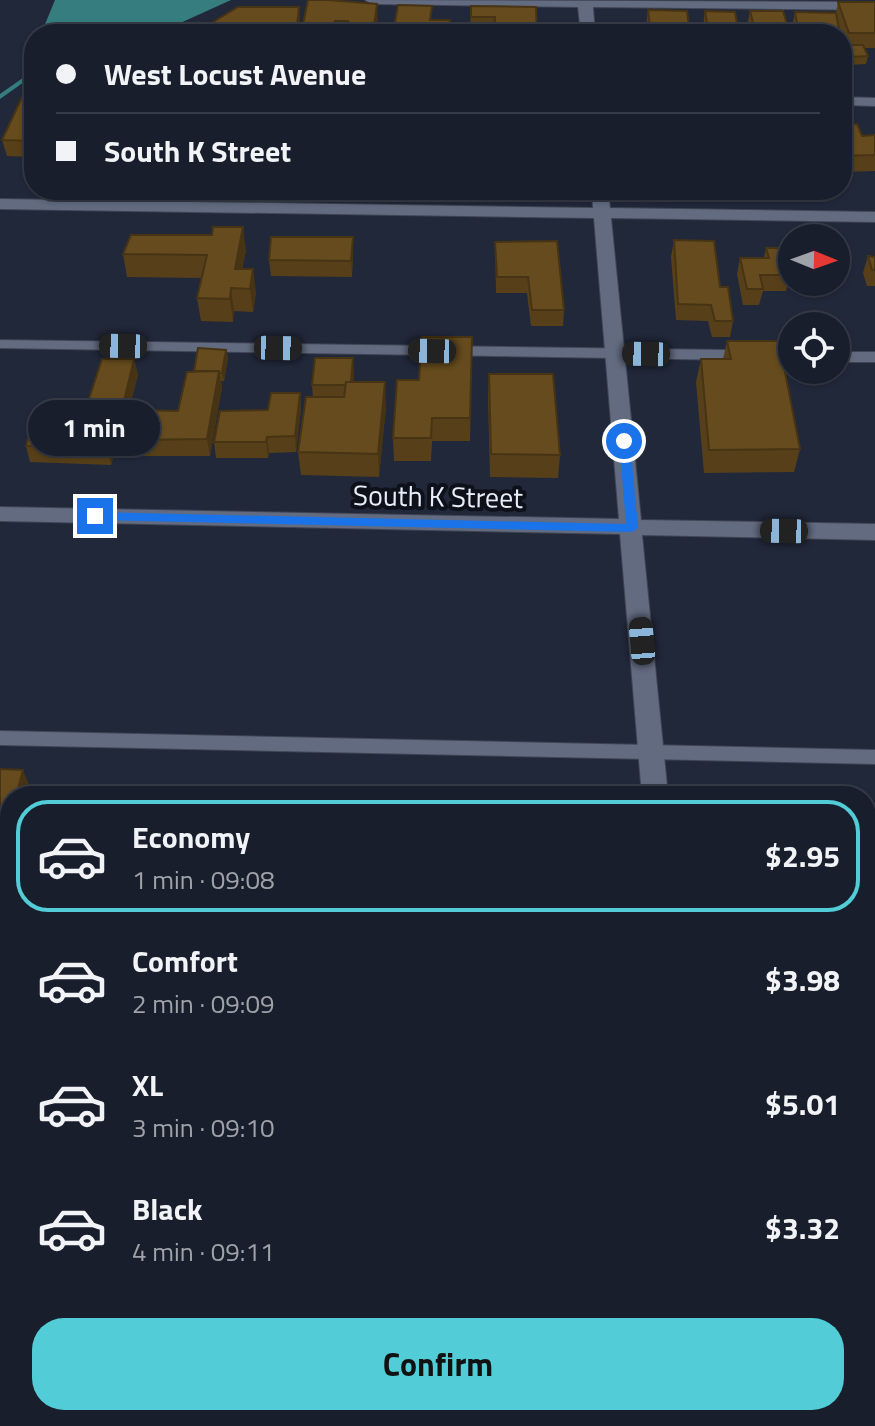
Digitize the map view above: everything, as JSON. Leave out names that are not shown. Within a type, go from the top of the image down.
[{"type":"street","points":[[372,0],[875,6]]},
{"type":"street","points":[[584,2],[587,24]]},
{"type":"street","points":[[601,200],[654,786]]},
{"type":"street","points":[[0,204],[875,217]]},
{"type":"street","name":"South K Street","points":[[0,514],[875,532]]},
{"type":"lane","points":[[852,101],[875,102]]},
{"type":"lane","points":[[0,344],[778,356]]},
{"type":"lane","points":[[850,357],[875,357]]},
{"type":"lane","points":[[0,738],[875,757]]},
{"type":"shaded area","points":[[55,0],[231,0],[178,24],[45,24]]},
{"type":"building","points":[[308,0],[377,4],[374,24],[335,21],[335,24],[303,24]]},
{"type":"building","points":[[838,2],[875,2],[875,33],[852,33],[852,24],[846,24]]},
{"type":"building","points":[[398,5],[432,6],[430,20],[450,20],[449,24],[395,24]]},
{"type":"building","points":[[471,6],[536,7],[537,24],[495,24],[495,17],[471,17]]},
{"type":"building","points":[[238,7],[299,7],[297,24],[210,24]]},
{"type":"building","points":[[648,10],[687,11],[689,24],[650,24]]},
{"type":"building","points":[[705,11],[735,12],[737,24],[707,24]]},
{"type":"building","points":[[750,11],[783,11],[787,24],[753,24]]},
{"type":"building","points":[[795,12],[836,13],[838,24],[797,24]]},
{"type":"building","points":[[852,45],[863,45],[868,56],[852,57]]},
{"type":"building","points":[[24,93],[24,141],[2,140]]},
{"type":"building","points":[[852,124],[857,124],[862,136],[875,135],[875,155],[852,156]]},
{"type":"building","points":[[213,227],[243,227],[235,269],[253,269],[250,289],[231,288],[230,299],[197,298],[207,255],[123,254],[131,235],[212,235]]},
{"type":"building","points":[[271,237],[353,237],[351,261],[269,260]]},
{"type":"building","points":[[674,240],[714,241],[720,287],[728,287],[733,321],[715,321],[711,305],[678,304]]},
{"type":"building","points":[[557,241],[564,310],[532,310],[528,277],[497,277],[495,242]]},
{"type":"building","points":[[766,248],[778,248],[778,275],[760,275],[763,289],[747,289],[740,258],[769,258]]},
{"type":"building","points":[[868,256],[875,257],[875,270],[872,270]]},
{"type":"building","points":[[422,337],[472,337],[470,418],[432,418],[431,438],[393,438],[397,380],[419,380]]},
{"type":"building","points":[[727,341],[778,341],[778,384],[787,384],[800,449],[709,450],[701,359],[731,359]]},
{"type":"building","points":[[198,348],[226,350],[222,373],[194,371]]},
{"type":"building","points":[[315,358],[353,358],[351,382],[346,382],[346,385],[312,385]]},
{"type":"building","points":[[102,359],[134,359],[123,405],[87,405]]},
{"type":"building","points":[[219,371],[207,439],[132,440],[139,410],[178,411],[187,372]]},
{"type":"building","points":[[489,374],[553,374],[560,455],[491,454]]},
{"type":"building","points":[[346,382],[385,382],[378,454],[298,452],[306,397],[344,397]]},
{"type":"building","points":[[271,393],[300,393],[295,436],[267,437],[266,442],[214,442],[220,411],[268,410]]},
{"type":"building","points":[[33,418],[115,422],[108,449],[26,446]]},
{"type":"building","points":[[0,769],[23,770],[19,786],[0,786]]},
{"type":"waterway","points":[[0,97],[24,79]]},
{"type":"route","points":[[95,516],[632,528],[624,441]]}]
